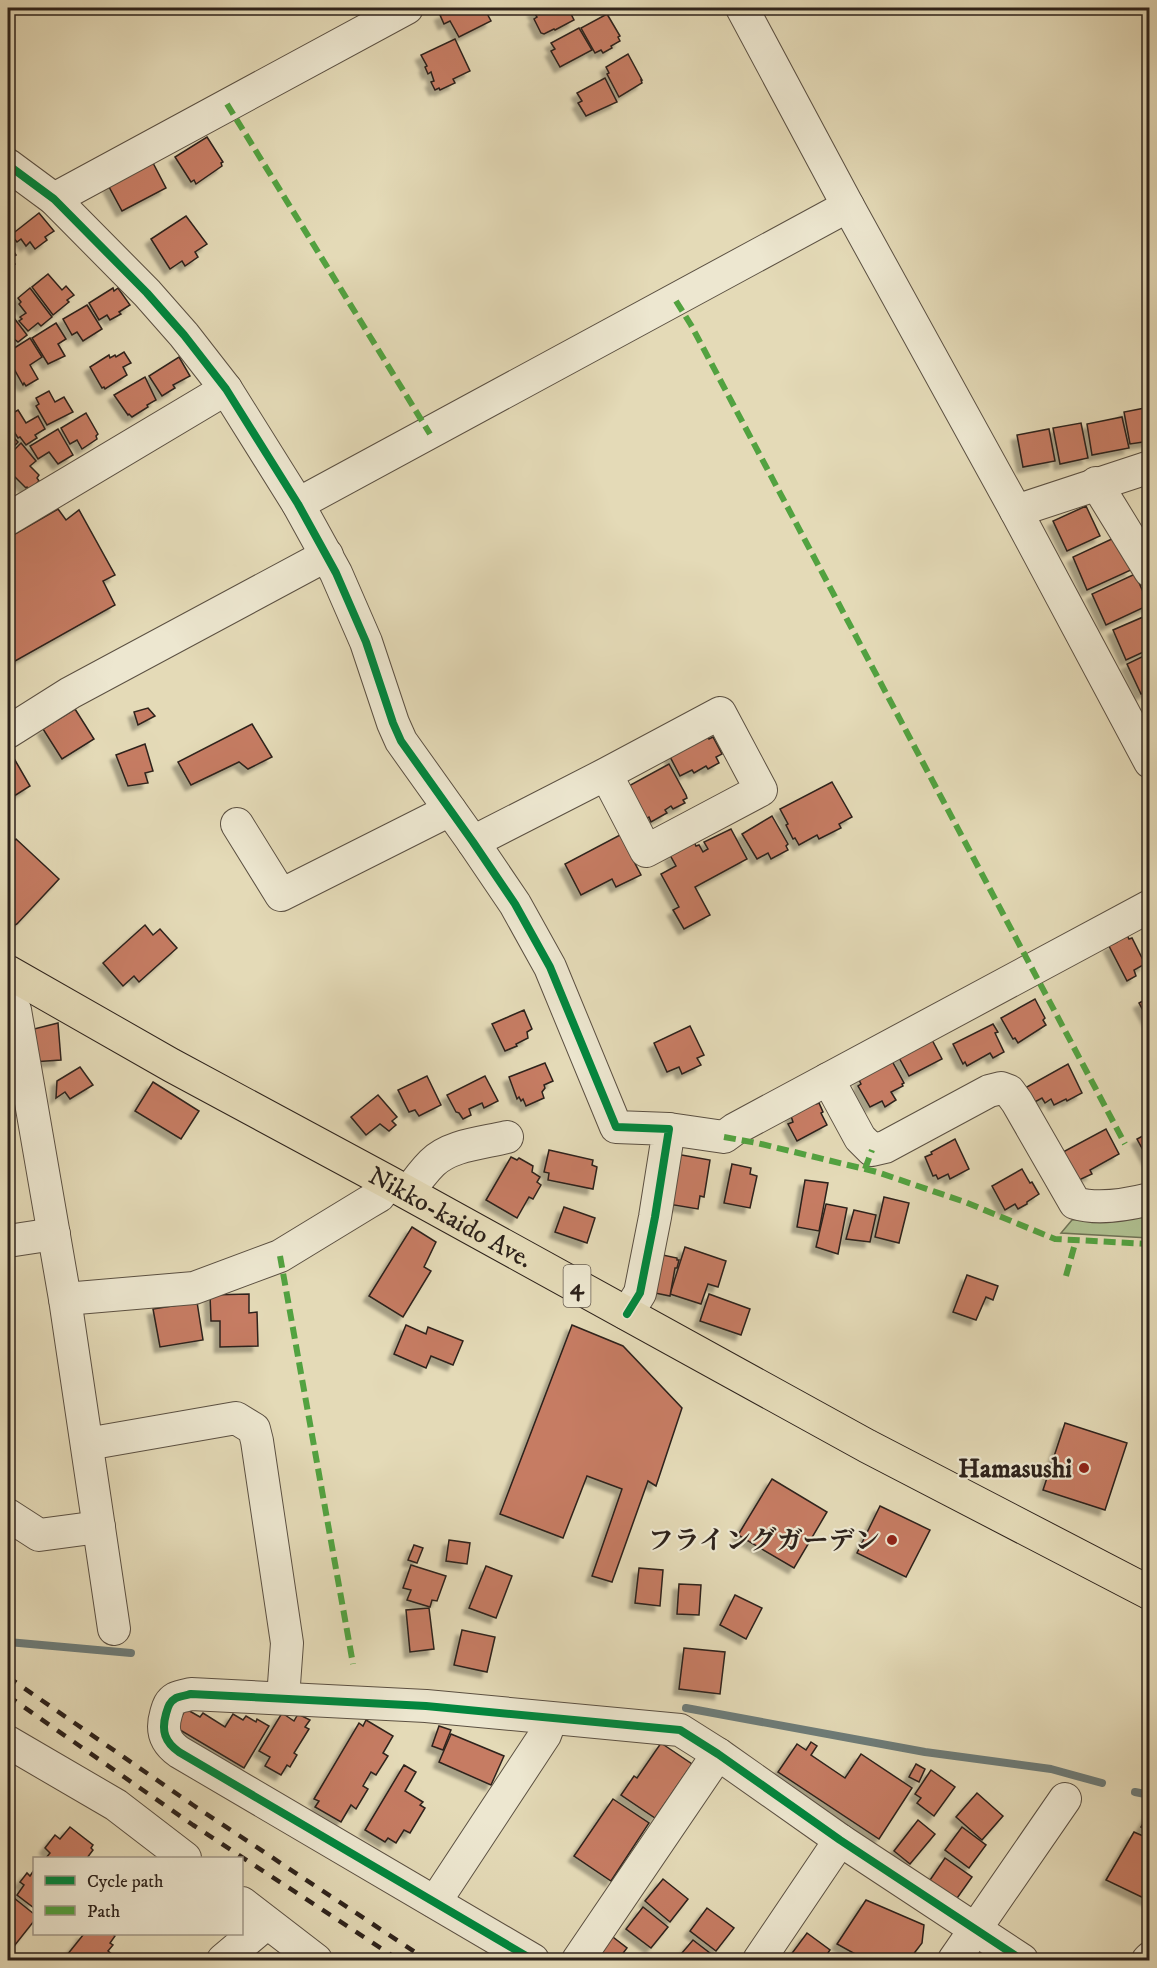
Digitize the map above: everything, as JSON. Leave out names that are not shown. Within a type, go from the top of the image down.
[{"type":"highway","name":"Nikko-kaido Ave.","points":[[8,972],[182,1071],[867,1446],[1149,1593]]},
{"type":"street","points":[[54,199],[406,8]]},
{"type":"street","points":[[742,8],[1016,511],[1149,762]]},
{"type":"street","points":[[8,165],[54,199],[162,309],[226,389],[327,555],[366,642],[401,741],[515,904],[550,967],[616,1127],[669,1129],[724,1137],[1149,906]]},
{"type":"street","points":[[298,504],[848,206]]},
{"type":"street","points":[[8,519],[226,389]]},
{"type":"street","points":[[1016,511],[1149,466]]},
{"type":"street","points":[[1096,483],[1149,571]]},
{"type":"street","points":[[8,732],[70,693],[327,555]]},
{"type":"street","points":[[473,842],[720,712],[762,790],[646,851],[606,774]]},
{"type":"street","points":[[237,824],[280,895],[450,810]]},
{"type":"street","points":[[15,1010],[66,1299],[114,1629]]},
{"type":"street","points":[[828,1079],[860,1138],[872,1150],[885,1147],[989,1091],[1001,1088],[1009,1091],[1017,1102],[1075,1203],[1086,1206],[1133,1203],[1149,1199]]},
{"type":"street","points":[[627,1314],[640,1293],[669,1129]]},
{"type":"street","points":[[66,1299],[194,1288],[280,1256],[379,1196],[398,1188],[432,1162],[456,1149],[507,1137]]},
{"type":"street","points":[[8,1240],[54,1234]]},
{"type":"street","points":[[87,1444],[237,1418],[254,1429],[287,1643],[283,1698]]},
{"type":"street","points":[[8,1515],[39,1535],[99,1527]]},
{"type":"street","points":[[533,1960],[179,1752],[169,1745],[163,1732],[163,1722],[168,1705],[177,1697],[191,1694],[283,1698],[426,1706],[680,1730],[840,1840],[1022,1960]]},
{"type":"street","points":[[435,1902],[545,1735],[551,1719]]},
{"type":"street","points":[[8,1742],[116,1805],[184,1857]]},
{"type":"street","points":[[578,1960],[718,1754]]},
{"type":"street","points":[[954,1960],[1065,1799]]},
{"type":"street","points":[[759,1960],[840,1840]]},
{"type":"street","points":[[243,1904],[316,1960]]},
{"type":"street","points":[[223,1960],[267,1923]]},
{"type":"green space","points":[[1143,1211],[1149,1214],[1149,1238],[1061,1233],[1072,1220]]},
{"type":"building","points":[[455,8],[484,8],[491,21],[459,37],[450,21],[444,24],[440,15]]},
{"type":"building","points":[[540,8],[568,8],[574,20],[555,30],[541,33],[533,11]]},
{"type":"building","points":[[607,14],[620,36],[618,37],[620,41],[603,53],[601,50],[595,53],[581,28]]},
{"type":"building","points":[[579,28],[592,50],[560,67],[551,51],[555,49],[551,43]]},
{"type":"building","points":[[455,39],[470,71],[453,79],[455,83],[435,90],[431,82],[434,81],[431,72],[428,74],[425,67],[427,66],[421,55]]},
{"type":"building","points":[[628,54],[642,83],[619,97],[607,74],[609,73],[606,67]]},
{"type":"building","points":[[605,78],[617,102],[586,116],[578,103],[582,101],[577,93]]},
{"type":"building","points":[[207,137],[223,162],[222,166],[196,184],[194,180],[191,182],[175,157]]},
{"type":"building","points":[[152,161],[166,188],[122,211],[108,185]]},
{"type":"building","points":[[39,213],[54,231],[45,237],[47,240],[35,249],[30,242],[26,246],[21,239],[17,242],[11,235]]},
{"type":"building","points":[[186,216],[207,244],[195,252],[198,257],[185,266],[182,261],[170,269],[151,239]]},
{"type":"building","points":[[8,243],[16,255],[11,258],[15,264],[8,270]]},
{"type":"building","points":[[48,274],[62,290],[66,286],[74,295],[53,315],[32,287]]},
{"type":"building","points":[[30,288],[52,317],[41,326],[38,323],[28,331],[19,321],[22,319],[20,317],[26,313],[19,304],[21,302],[18,298]]},
{"type":"building","points":[[113,288],[114,291],[118,288],[130,305],[110,320],[107,315],[99,320],[89,303]]},
{"type":"building","points":[[87,305],[102,329],[83,341],[77,332],[72,335],[63,319]]},
{"type":"building","points":[[8,310],[27,335],[18,342],[13,338],[8,343]]},
{"type":"building","points":[[56,323],[66,339],[58,344],[65,356],[48,364],[32,338]]},
{"type":"building","points":[[30,338],[42,357],[30,365],[38,379],[26,386],[24,383],[23,385],[8,358],[8,352]]},
{"type":"building","points":[[124,352],[131,363],[123,367],[127,375],[105,389],[102,388],[90,367],[109,355],[110,358],[115,355],[116,357]]},
{"type":"building","points":[[179,357],[190,376],[173,385],[175,388],[162,396],[149,376]]},
{"type":"building","points":[[145,377],[156,400],[132,417],[128,415],[114,395]]},
{"type":"building","points":[[49,391],[55,402],[64,397],[73,412],[47,425],[36,406],[39,404],[36,398]]},
{"type":"building","points":[[1150,407],[1150,441],[1130,444],[1124,412]]},
{"type":"building","points":[[18,410],[26,423],[38,416],[45,429],[35,435],[37,438],[26,445],[11,427],[8,428],[8,416]]},
{"type":"building","points":[[86,413],[98,434],[97,439],[82,449],[77,440],[70,444],[61,428]]},
{"type":"building","points":[[1122,417],[1129,448],[1092,455],[1087,424]]},
{"type":"building","points":[[1081,423],[1088,458],[1060,464],[1053,428]]},
{"type":"building","points":[[58,429],[73,455],[58,464],[49,452],[38,459],[30,446]]},
{"type":"building","points":[[1049,429],[1055,461],[1023,467],[1017,435]]},
{"type":"building","points":[[8,432],[18,442],[10,451],[8,451]]},
{"type":"building","points":[[21,443],[36,461],[30,466],[39,475],[37,478],[39,481],[30,490],[8,470],[8,456]]},
{"type":"building","points":[[1086,506],[1100,536],[1067,551],[1053,521]]},
{"type":"building","points":[[58,509],[66,520],[79,510],[115,575],[103,581],[115,605],[8,665],[8,538]]},
{"type":"building","points":[[1116,537],[1131,570],[1087,590],[1073,557]]},
{"type":"building","points":[[1135,574],[1149,605],[1106,625],[1092,594]]},
{"type":"building","points":[[1150,614],[1150,649],[1126,660],[1113,630]]},
{"type":"building","points":[[1150,653],[1150,690],[1141,694],[1127,664]]},
{"type":"building","points":[[148,708],[155,716],[138,725],[134,712]]},
{"type":"building","points":[[75,709],[94,739],[62,759],[43,729]]},
{"type":"building","points":[[252,724],[272,757],[248,769],[239,762],[191,785],[178,762]]},
{"type":"building","points":[[703,729],[709,739],[713,737],[722,754],[716,757],[719,763],[708,769],[706,766],[694,773],[692,770],[680,776],[666,749]]},
{"type":"building","points":[[145,744],[153,771],[145,773],[148,783],[128,786],[116,755]]},
{"type":"building","points":[[8,748],[30,786],[8,800]]},
{"type":"building","points":[[669,764],[686,795],[687,798],[683,800],[685,803],[673,809],[671,806],[665,810],[667,813],[651,822],[649,817],[642,821],[625,788]]},
{"type":"building","points":[[832,782],[852,817],[839,824],[841,828],[819,839],[817,835],[799,845],[795,838],[793,839],[780,809]]},
{"type":"building","points":[[772,816],[788,844],[786,846],[788,850],[771,859],[768,853],[757,859],[742,834]]},
{"type":"building","points":[[731,829],[747,859],[695,887],[710,915],[684,929],[673,910],[679,907],[661,874],[676,866],[670,855],[694,842],[703,852],[708,849],[704,842]]},
{"type":"building","points":[[620,835],[641,875],[616,887],[612,879],[581,895],[565,864]]},
{"type":"building","points":[[16,839],[59,879],[17,924],[8,929],[8,848]]},
{"type":"building","points":[[145,925],[153,935],[160,929],[177,948],[139,982],[134,976],[123,986],[103,963]]},
{"type":"building","points":[[1126,933],[1129,939],[1132,938],[1145,964],[1134,970],[1136,976],[1127,981],[1109,946]]},
{"type":"building","points":[[1150,997],[1150,1023],[1139,1003]]},
{"type":"building","points":[[1035,999],[1045,1018],[1043,1020],[1046,1025],[1018,1043],[1015,1038],[1013,1039],[1001,1018]]},
{"type":"building","points":[[524,1010],[532,1029],[527,1032],[528,1038],[505,1051],[492,1024]]},
{"type":"building","points":[[58,1023],[61,1060],[32,1062],[26,1031]]},
{"type":"building","points":[[993,1024],[1004,1052],[993,1058],[990,1053],[967,1066],[965,1062],[963,1064],[953,1044]]},
{"type":"building","points":[[690,1026],[704,1055],[697,1058],[701,1065],[682,1074],[679,1067],[667,1072],[654,1043]]},
{"type":"building","points":[[930,1036],[942,1059],[909,1076],[897,1054]]},
{"type":"building","points":[[892,1061],[904,1083],[903,1086],[891,1092],[896,1100],[885,1107],[882,1101],[870,1107],[858,1086],[861,1084],[859,1080]]},
{"type":"building","points":[[545,1063],[553,1081],[544,1085],[542,1092],[544,1098],[526,1106],[523,1099],[521,1101],[519,1097],[517,1099],[509,1077]]},
{"type":"building","points":[[1068,1064],[1082,1093],[1054,1105],[1051,1099],[1045,1103],[1042,1098],[1033,1103],[1025,1088]]},
{"type":"building","points":[[80,1067],[93,1085],[70,1099],[65,1092],[56,1098],[57,1081]]},
{"type":"building","points":[[427,1076],[441,1105],[419,1116],[415,1110],[409,1112],[398,1090]]},
{"type":"building","points":[[485,1076],[498,1101],[484,1108],[482,1103],[469,1109],[471,1115],[463,1119],[456,1112],[447,1095]]},
{"type":"building","points":[[153,1082],[199,1111],[181,1139],[135,1111]]},
{"type":"building","points":[[378,1095],[397,1117],[392,1121],[396,1125],[389,1131],[380,1124],[366,1135],[351,1117]]},
{"type":"building","points":[[814,1098],[816,1104],[819,1103],[827,1125],[797,1141],[788,1124],[793,1122],[790,1113]]},
{"type":"building","points":[[1106,1129],[1119,1154],[1090,1170],[1092,1174],[1079,1180],[1063,1152]]},
{"type":"building","points":[[1150,1132],[1150,1163],[1137,1139]]},
{"type":"building","points":[[955,1139],[969,1169],[950,1179],[948,1174],[938,1179],[936,1175],[933,1176],[925,1157]]},
{"type":"building","points":[[549,1150],[593,1160],[592,1165],[597,1167],[593,1189],[548,1180],[549,1173],[544,1172]]},
{"type":"building","points":[[676,1154],[710,1160],[704,1197],[700,1196],[698,1209],[668,1204]]},
{"type":"building","points":[[511,1157],[517,1160],[519,1158],[533,1166],[532,1172],[540,1177],[537,1182],[541,1185],[533,1199],[529,1197],[517,1218],[486,1200]]},
{"type":"building","points":[[732,1164],[751,1168],[750,1174],[757,1176],[750,1208],[724,1203]]},
{"type":"building","points":[[1022,1169],[1039,1194],[1018,1209],[1015,1204],[1005,1210],[992,1186]]},
{"type":"building","points":[[805,1180],[828,1183],[819,1231],[797,1227]]},
{"type":"building","points":[[884,1197],[909,1203],[899,1243],[875,1237]]},
{"type":"building","points":[[826,1204],[847,1208],[838,1254],[816,1247]]},
{"type":"building","points":[[564,1207],[595,1218],[587,1243],[555,1232]]},
{"type":"building","points":[[854,1210],[876,1215],[870,1242],[846,1239]]},
{"type":"building","points":[[412,1227],[436,1242],[424,1267],[431,1271],[403,1317],[369,1296]]},
{"type":"building","points":[[685,1247],[726,1261],[718,1287],[708,1284],[701,1304],[670,1294]]},
{"type":"building","points":[[658,1254],[679,1260],[675,1268],[670,1296],[650,1292]]},
{"type":"building","points":[[967,1275],[998,1286],[993,1300],[986,1297],[976,1320],[953,1312]]},
{"type":"building","points":[[249,1294],[249,1313],[257,1312],[258,1346],[220,1347],[220,1321],[211,1321],[210,1295]]},
{"type":"building","points":[[709,1294],[750,1309],[741,1335],[700,1321]]},
{"type":"building","points":[[197,1302],[203,1340],[160,1347],[153,1309]]},
{"type":"building","points":[[406,1325],[426,1334],[428,1327],[463,1341],[453,1365],[431,1356],[426,1368],[394,1354]]},
{"type":"building","points":[[572,1325],[623,1346],[682,1408],[656,1486],[648,1481],[612,1582],[592,1576],[622,1489],[587,1476],[563,1538],[500,1514]]},
{"type":"building","points":[[1065,1423],[1127,1443],[1105,1510],[1043,1490]]},
{"type":"building","points":[[772,1479],[827,1512],[794,1568],[738,1535]]},
{"type":"building","points":[[880,1506],[930,1530],[906,1577],[857,1553]]},
{"type":"building","points":[[449,1540],[470,1543],[467,1564],[446,1561]]},
{"type":"building","points":[[414,1545],[423,1548],[417,1563],[408,1560]]},
{"type":"building","points":[[411,1565],[446,1576],[437,1601],[432,1600],[430,1607],[407,1600],[411,1590],[403,1588]]},
{"type":"building","points":[[486,1566],[512,1576],[496,1618],[469,1608]]},
{"type":"building","points":[[639,1568],[663,1570],[660,1606],[635,1603]]},
{"type":"building","points":[[679,1584],[701,1585],[699,1615],[677,1614]]},
{"type":"building","points":[[735,1595],[762,1608],[746,1639],[720,1625]]},
{"type":"building","points":[[429,1608],[434,1649],[410,1652],[406,1610]]},
{"type":"building","points":[[462,1630],[495,1637],[487,1672],[454,1665]]},
{"type":"building","points":[[684,1648],[725,1652],[720,1694],[679,1689]]},
{"type":"building","points":[[186,1709],[200,1717],[203,1713],[225,1727],[233,1714],[243,1720],[246,1716],[256,1722],[257,1719],[269,1726],[244,1768],[175,1727]]},
{"type":"building","points":[[282,1713],[294,1721],[298,1714],[310,1720],[305,1727],[309,1729],[294,1753],[297,1755],[290,1767],[287,1765],[281,1775],[265,1766],[270,1757],[259,1751]]},
{"type":"building","points":[[366,1720],[393,1736],[383,1753],[388,1756],[376,1775],[371,1772],[363,1786],[368,1789],[356,1809],[351,1805],[341,1822],[315,1807],[319,1801],[314,1799],[359,1723],[363,1726]]},
{"type":"building","points":[[439,1726],[451,1730],[443,1750],[432,1746]]},
{"type":"building","points":[[451,1734],[504,1756],[491,1785],[439,1762]]},
{"type":"building","points":[[811,1742],[817,1746],[811,1755],[845,1778],[861,1754],[912,1788],[879,1839],[778,1772],[797,1744],[806,1750]]},
{"type":"building","points":[[661,1743],[692,1764],[655,1818],[621,1795],[634,1776],[637,1778]]},
{"type":"building","points":[[916,1764],[925,1769],[919,1782],[909,1777]]},
{"type":"building","points":[[404,1765],[416,1772],[405,1791],[423,1802],[420,1805],[425,1808],[410,1833],[404,1830],[396,1843],[388,1838],[385,1842],[365,1830]]},
{"type":"building","points":[[931,1770],[955,1787],[934,1816],[917,1803],[921,1798],[915,1794]]},
{"type":"building","points":[[977,1793],[1003,1816],[982,1840],[956,1817]]},
{"type":"building","points":[[613,1799],[649,1823],[611,1881],[574,1856]]},
{"type":"building","points":[[1150,1812],[1150,1833],[1141,1827]]},
{"type":"building","points":[[918,1820],[935,1834],[910,1864],[894,1851]]},
{"type":"building","points":[[70,1827],[93,1845],[91,1848],[93,1850],[88,1857],[47,1857],[50,1853],[45,1848],[55,1835],[60,1839]]},
{"type":"building","points":[[962,1827],[986,1845],[969,1868],[945,1850]]},
{"type":"building","points":[[1134,1832],[1150,1839],[1150,1901],[1106,1880]]},
{"type":"building","points":[[945,1858],[972,1877],[955,1901],[928,1883]]},
{"type":"building","points":[[33,1872],[33,1907],[17,1895],[24,1885],[20,1882],[27,1873],[30,1876]]},
{"type":"building","points":[[663,1879],[688,1899],[670,1922],[645,1901]]},
{"type":"building","points":[[14,1898],[33,1913],[33,1922],[15,1945],[8,1939],[8,1907]]},
{"type":"building","points":[[866,1900],[924,1925],[922,1943],[909,1960],[866,1960],[837,1944]]},
{"type":"building","points":[[643,1907],[668,1927],[651,1948],[626,1929]]},
{"type":"building","points":[[707,1908],[734,1928],[716,1951],[690,1931]]},
{"type":"building","points":[[807,1933],[830,1950],[823,1960],[787,1960]]},
{"type":"building","points":[[609,1934],[627,1948],[618,1960],[589,1960]]},
{"type":"building","points":[[83,1935],[115,1936],[110,1943],[113,1945],[108,1951],[113,1955],[109,1960],[63,1960]]},
{"type":"building","points":[[693,1940],[719,1960],[676,1960]]},
{"type":"waterway","points":[[8,1642],[131,1653]]},
{"type":"waterway","points":[[686,1708],[925,1752],[1051,1769],[1102,1783]]},
{"type":"waterway","points":[[1135,1792],[1150,1795]]},
{"type":"railway","points":[[8,1677],[193,1805],[427,1960]]},
{"type":"railway","points":[[8,1696],[242,1857]]},
{"type":"railway","points":[[243,1858],[399,1960]]},
{"type":"marked path","points":[[227,104],[430,434]]},
{"type":"marked path","points":[[676,301],[691,325],[1125,1144]]},
{"type":"marked path","points":[[724,1137],[877,1172],[965,1202],[1055,1239],[1150,1244]]},
{"type":"marked path","points":[[865,1169],[872,1150]]},
{"type":"marked path","points":[[1066,1276],[1076,1240]]},
{"type":"marked path","points":[[280,1256],[353,1664]]},
{"type":"cycle path","points":[[8,165],[54,199],[147,293],[184,335],[226,389],[298,504],[336,573],[366,642],[401,741],[515,904],[550,967],[616,1127],[669,1129],[640,1293],[627,1314]]},
{"type":"cycle path","points":[[533,1960],[179,1752],[167,1740],[164,1731],[170,1703],[176,1698],[191,1694],[426,1706],[680,1730],[840,1840],[1022,1960]]},
{"type":"place","name":"Hamasushi","points":[[1084,1468]]},
{"type":"place","name":"フライングガーデン","points":[[892,1540]]}]
